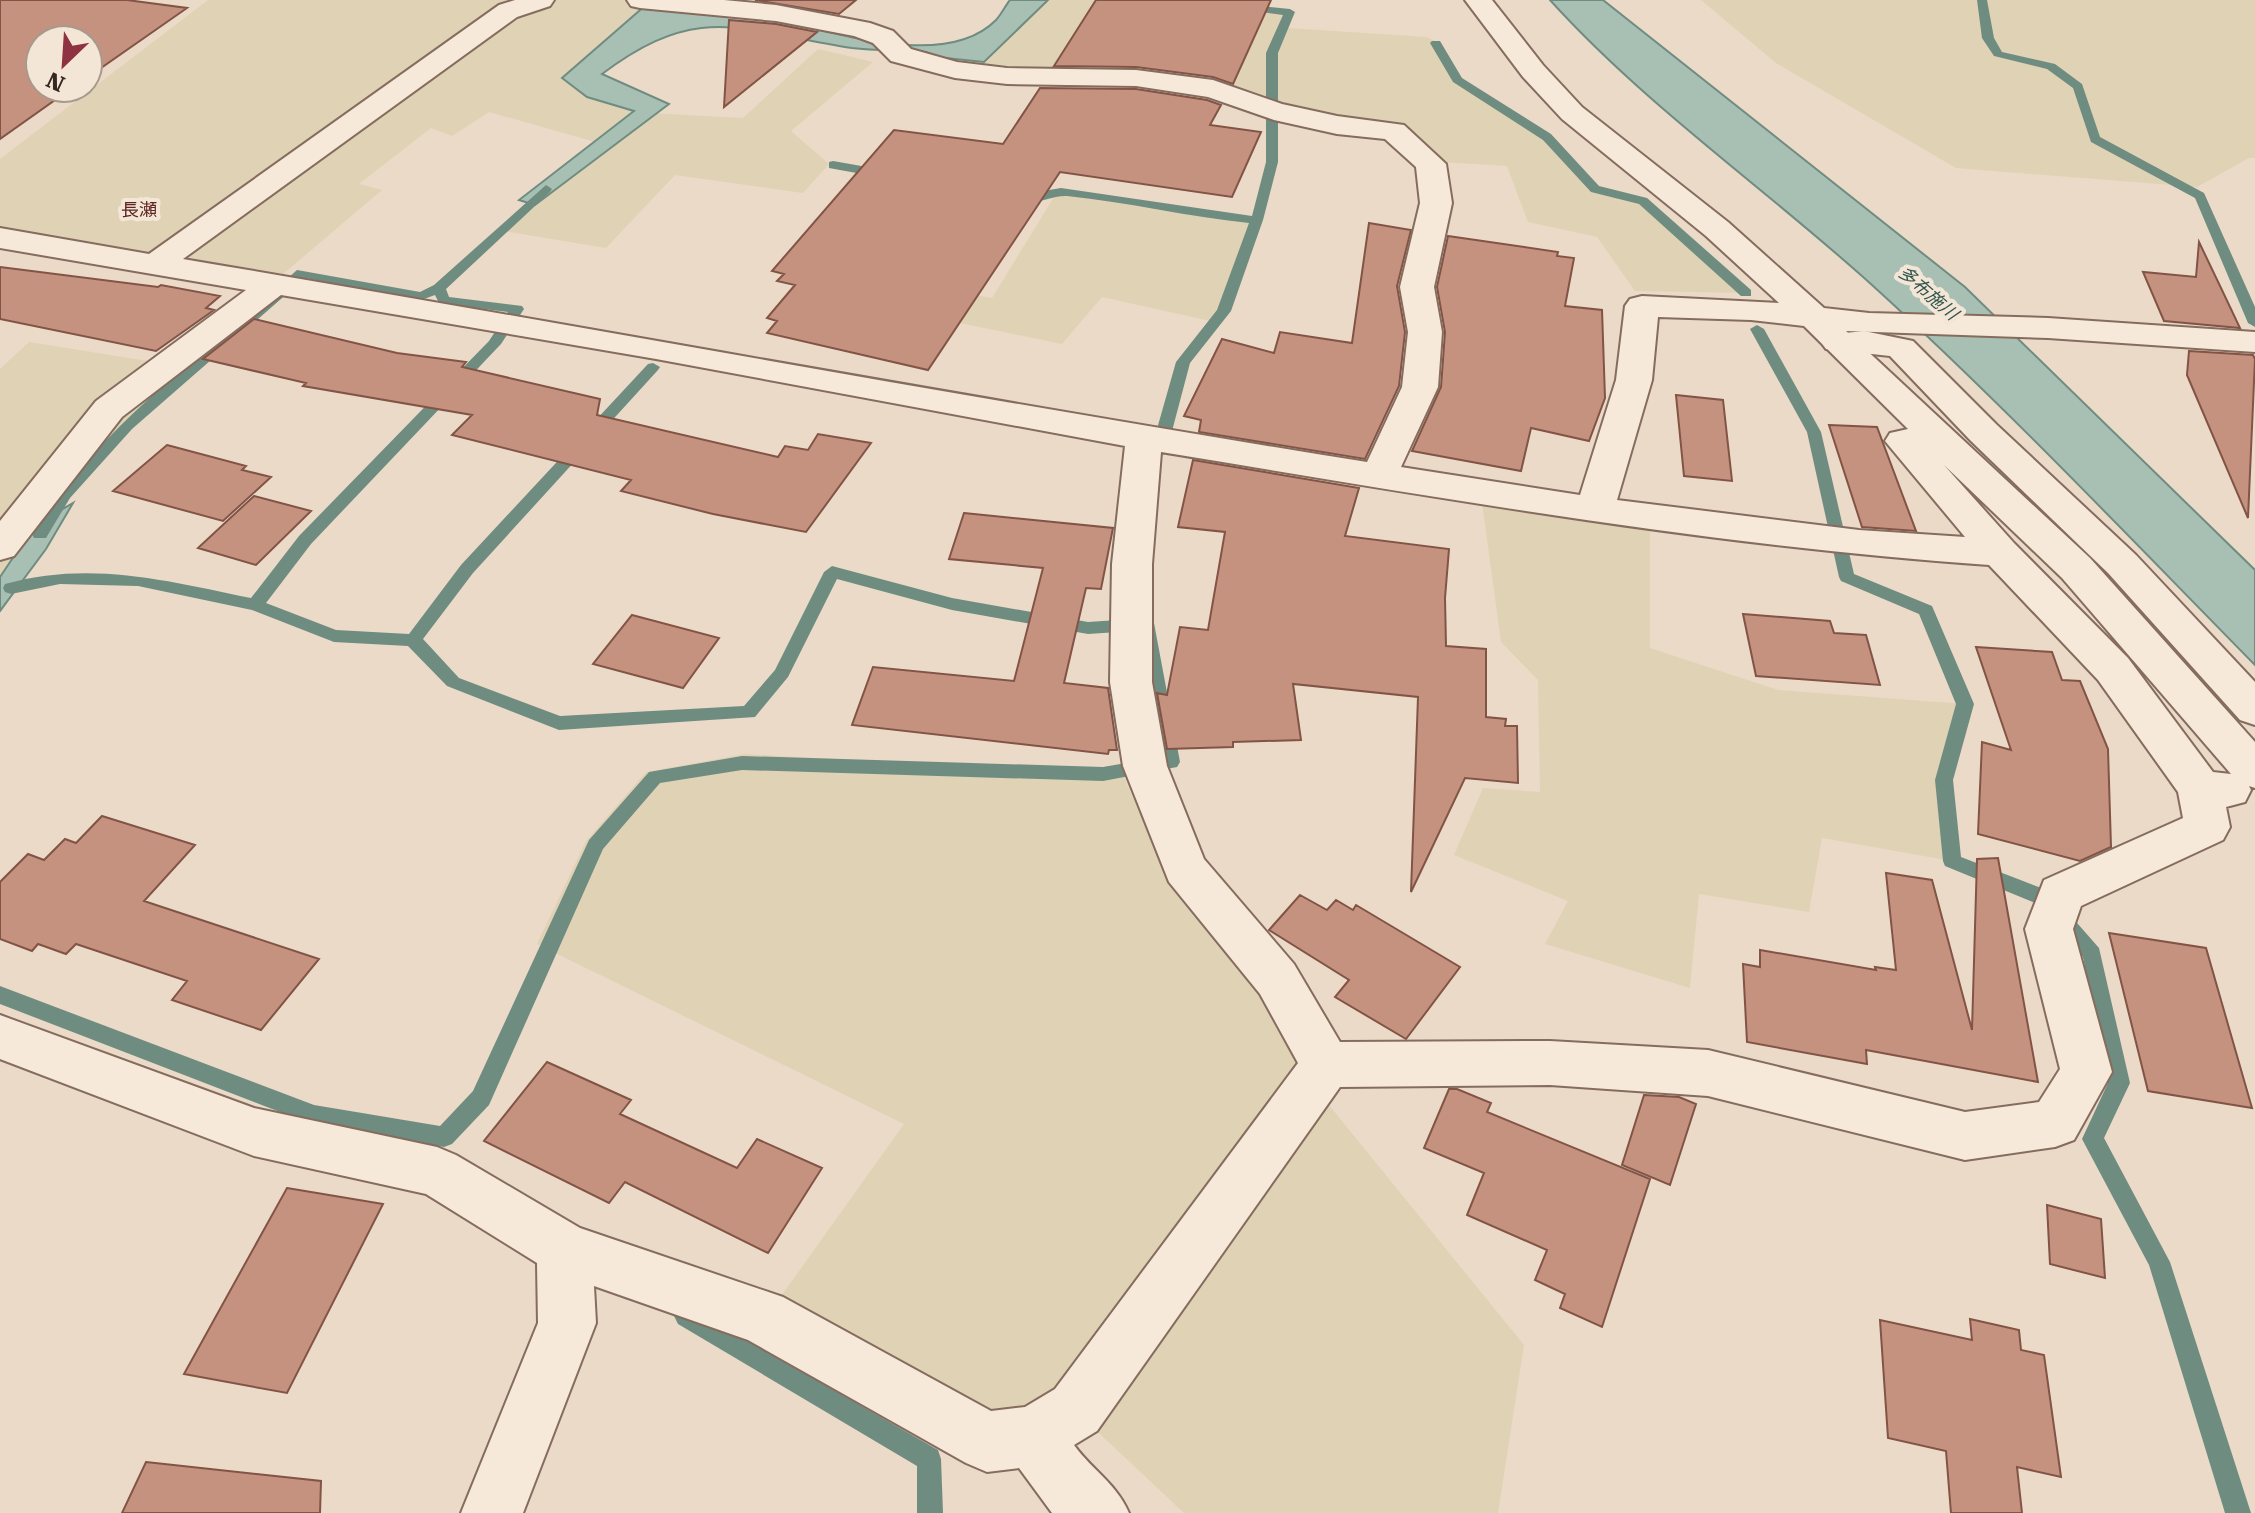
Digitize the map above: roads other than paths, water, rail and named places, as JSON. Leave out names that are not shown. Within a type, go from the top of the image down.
[{"type":"street","points":[[153,266],[508,11],[541,0]]},
{"type":"street","points":[[640,0],[776,13],[892,46],[955,70],[1007,76],[1136,78],[1213,89],[1257,105],[1337,125],[1394,131],[1431,164],[1436,203],[1417,287],[1425,332],[1420,387],[1379,475]]},
{"type":"street","points":[[1478,0],[1533,71],[1572,113],[1840,327],[1864,341],[1901,348],[1984,433],[2122,564],[2255,709]]},
{"type":"street","points":[[0,238],[854,383],[1160,441],[1595,510],[1859,543],[2000,552]]},
{"type":"street","points":[[0,547],[109,409],[290,285]]},
{"type":"street","points":[[1595,510],[1634,380],[1642,306],[1751,310],[1840,327],[2048,328],[2252,342]]},
{"type":"street","points":[[1840,327],[1938,439],[2076,568],[2255,771]]},
{"type":"street","points":[[1326,1065],[1550,1063],[1708,1073],[1965,1136],[2055,1123],[2086,1072],[2055,911],[2207,827],[2200,788],[2113,669],[2000,552],[1903,441],[1938,439]]},
{"type":"street","points":[[1160,441],[1132,564],[1131,682],[1147,766],[1185,869],[1277,979],[1326,1065]]},
{"type":"street","points":[[2200,788],[2255,792]]},
{"type":"street","points":[[0,1037],[254,1132],[437,1172],[565,1249],[763,1317],[987,1442],[1033,1436],[1076,1410],[1326,1065]]},
{"type":"street","points":[[492,1513],[567,1323],[565,1249]]},
{"type":"street","points":[[1033,1436],[1065,1484],[1098,1513]]},
{"type":"water","points":[[1010,0],[1048,0],[984,62],[936,57],[926,52],[852,48],[750,29],[695,29],[667,36],[636,51],[602,74],[669,104],[535,205],[519,200],[634,111],[587,97],[562,78],[647,4],[738,12],[877,42],[912,45],[944,44],[973,36],[996,20]]},
{"type":"water","name":"多布施川","points":[[1550,0],[1603,0],[1965,287],[2255,570],[2255,665],[1970,377],[1832,250],[1626,76]]},
{"type":"water","points":[[73,503],[46,549],[0,611],[0,577],[35,525]]},
{"type":"waterway","points":[[1982,0],[1988,38],[1998,54],[2051,66],[2078,86],[2095,139],[2200,196],[2255,323]]},
{"type":"waterway","points":[[1242,7],[1290,12],[1272,53],[1272,162],[1257,220]]},
{"type":"waterway","points":[[1436,43],[1457,80],[1547,137],[1595,189],[1643,201],[1746,293]]},
{"type":"waterway","points":[[833,165],[884,174]]},
{"type":"waterway","points":[[439,288],[546,189]]},
{"type":"waterway","points":[[1020,199],[1061,192],[1257,220]]},
{"type":"waterway","points":[[1159,450],[1183,362],[1224,311],[1257,220]]},
{"type":"waterway","points":[[40,534],[65,495],[126,426],[302,273],[421,296],[439,288]]},
{"type":"waterway","points":[[255,605],[305,540],[494,344],[517,309],[444,300],[439,288]]},
{"type":"waterway","points":[[1757,329],[1814,432],[1847,577],[1926,610],[1965,704],[1944,780],[1952,861],[2042,897],[2092,954],[2119,1083],[2093,1139],[2159,1262],[2238,1513]]},
{"type":"waterway","points":[[413,640],[467,569],[653,367]]},
{"type":"waterway","points":[[413,640],[453,682],[559,723],[749,712],[782,673],[832,572],[952,604],[1088,628],[1133,625]]},
{"type":"waterway","points":[[11,588],[60,578],[138,580],[255,605]]},
{"type":"waterway","points":[[255,605],[334,636],[413,640]]},
{"type":"waterway","points":[[0,995],[314,1115],[444,1137],[481,1098],[596,845],[655,777],[742,763],[1103,774],[1171,762],[1148,627]]},
{"type":"waterway","points":[[686,1316],[929,1459],[930,1513]]},
{"type":"district","name":"長瀬","points":[[139,210]]}]
